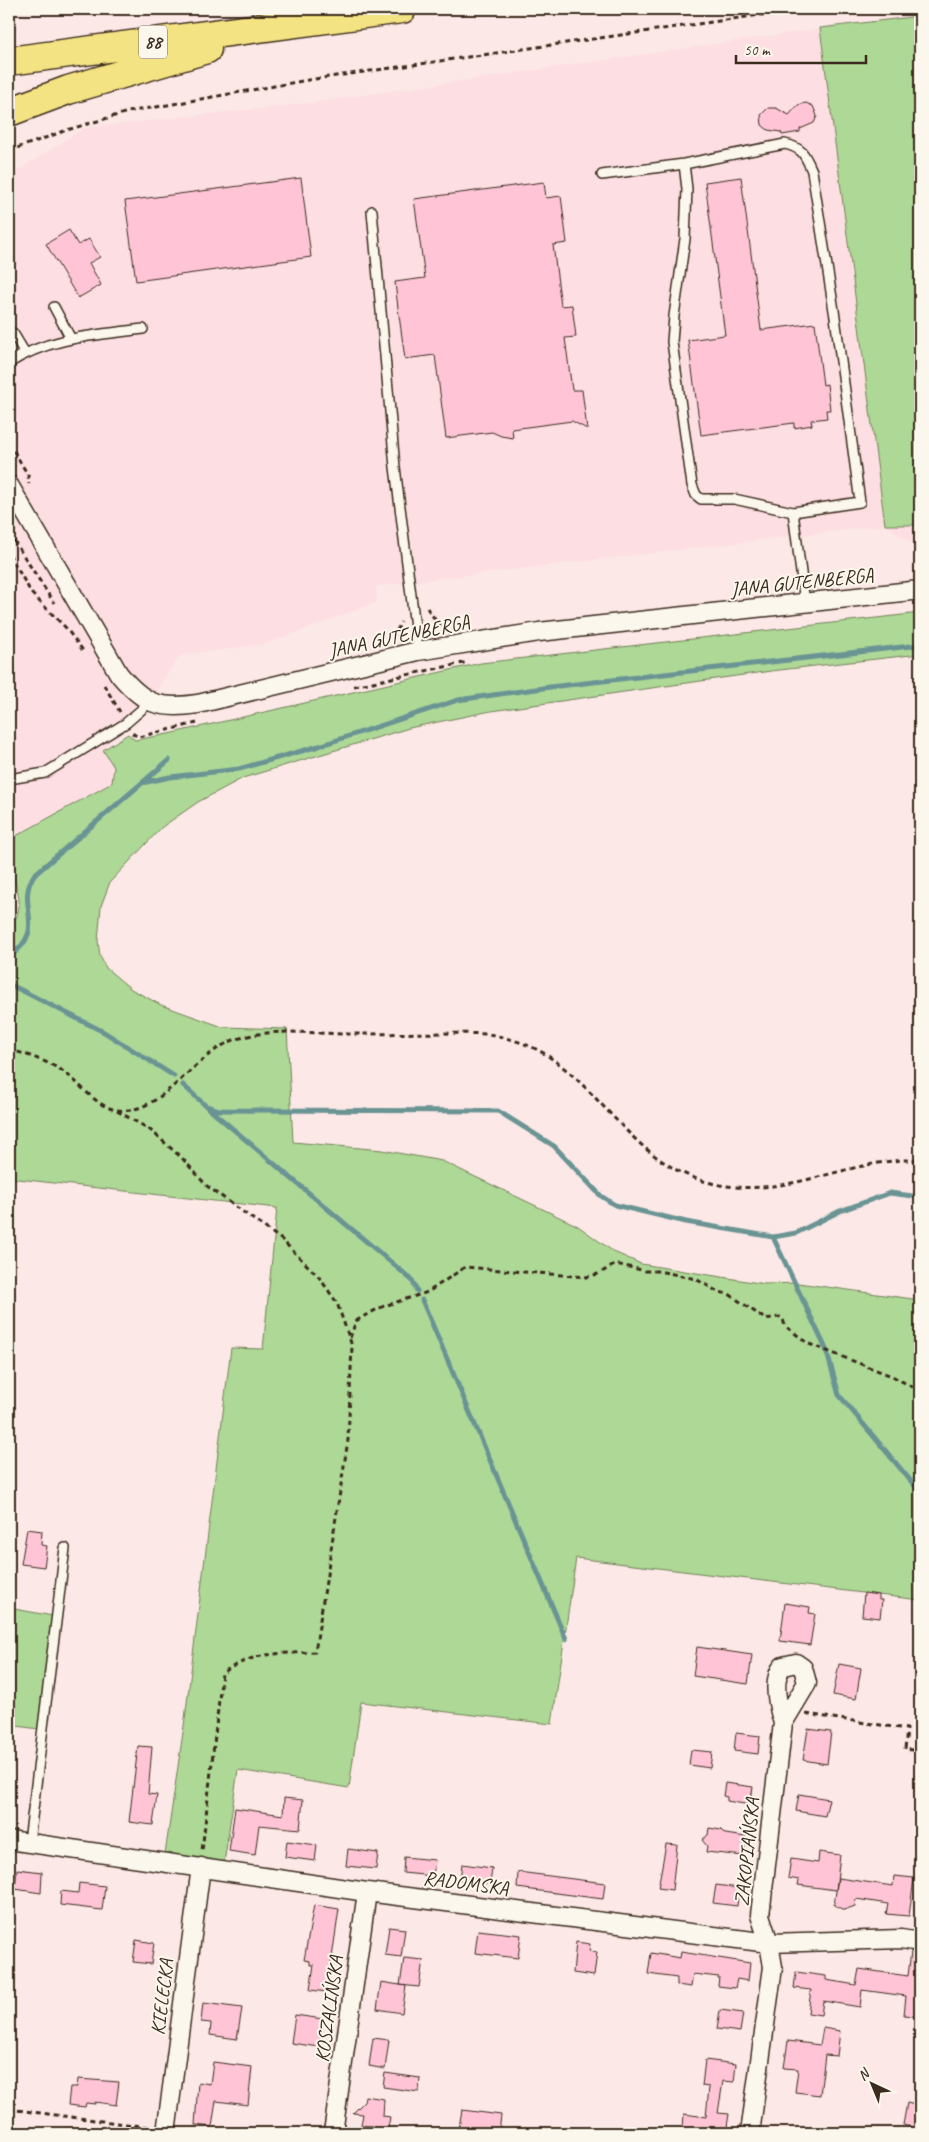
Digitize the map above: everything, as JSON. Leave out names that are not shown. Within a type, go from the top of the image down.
[{"type":"main road","name":"88","points":[[9,61],[402,9]]},
{"type":"main road","points":[[9,112],[136,69],[298,22]]},
{"type":"street","points":[[9,485],[120,674],[134,692],[149,703]]},
{"type":"street","name":"JANA GUTENBERGA","points":[[149,703],[166,706],[198,704],[418,651],[539,632],[920,590]]},
{"type":"street","name":"ZAKOPIAŃSKA","points":[[750,2133],[773,1967],[769,1943],[760,1914],[787,1717]]},
{"type":"street","name":"RADOMSKA","points":[[9,1840],[367,1892],[769,1943],[901,1939],[920,1942]]},
{"type":"street","name":"KIELECKA","points":[[166,2131],[200,1867]]},
{"type":"street","name":"KOSZALIŃSKA","points":[[333,2133],[367,1892]]},
{"type":"lane","points":[[602,175],[684,164],[785,144],[797,147],[806,157],[812,171],[836,317],[860,502],[793,512],[734,499],[701,499],[696,495],[692,484],[672,342],[685,239],[687,189],[684,164]]},
{"type":"lane","points":[[372,211],[395,467],[418,651]]},
{"type":"lane","points":[[54,307],[71,339]]},
{"type":"lane","points":[[9,363],[25,353],[71,339],[144,329]]},
{"type":"lane","points":[[13,333],[25,353]]},
{"type":"lane","points":[[793,512],[804,603]]},
{"type":"lane","points":[[9,779],[45,773],[126,722],[149,703]]},
{"type":"lane","points":[[29,1842],[65,1548]]},
{"type":"path","points":[[9,151],[67,130],[147,109],[308,80],[802,9]]},
{"type":"path","points":[[9,533],[54,603]]},
{"type":"path","points":[[9,554],[32,594],[73,636],[89,660]]},
{"type":"path","points":[[425,601],[432,617],[439,625],[453,630]]},
{"type":"path","points":[[350,687],[476,661]]},
{"type":"path","points":[[103,684],[133,735],[138,737],[199,723]]},
{"type":"path","points":[[116,1110],[131,1109],[149,1104],[217,1047],[255,1034],[488,1034],[520,1041],[545,1055],[582,1086],[655,1157],[671,1168],[708,1183],[757,1188],[781,1187],[899,1160],[920,1160]]},
{"type":"path","points":[[9,1049],[43,1060],[61,1070],[92,1096],[149,1129],[182,1158],[207,1186],[260,1223],[295,1252],[319,1277],[336,1303],[352,1346],[348,1440],[315,1652],[266,1654],[241,1660],[222,1673],[200,1867]]},
{"type":"path","points":[[350,1339],[356,1321],[366,1314],[384,1306],[428,1292],[465,1267],[586,1277],[598,1274],[616,1264],[646,1271],[660,1271],[696,1280],[718,1292],[729,1294],[765,1319],[783,1319],[786,1326],[809,1344],[892,1376],[920,1390]]},
{"type":"path","points":[[787,1717],[908,1729],[905,1749],[920,1751]]},
{"type":"path","points":[[9,2108],[166,2131]]},
{"type":"shaded area","points":[[920,14],[920,548],[885,525],[376,586],[377,602],[265,644],[180,655],[145,706],[103,750],[114,767],[112,783],[16,836],[9,837],[9,176],[85,128],[310,103]]},
{"type":"green space","points":[[920,16],[920,525],[885,525],[820,28]]},
{"type":"green space","points":[[920,613],[920,654],[771,671],[491,711],[409,728],[243,778],[198,802],[162,827],[110,882],[101,906],[98,941],[100,956],[106,968],[131,989],[161,1005],[223,1027],[287,1029],[293,1142],[382,1150],[442,1161],[578,1226],[614,1252],[641,1264],[765,1284],[798,1283],[920,1300],[920,1600],[576,1558],[552,1724],[361,1702],[349,1788],[238,1770],[223,1870],[164,1861],[185,1719],[231,1348],[263,1349],[277,1208],[9,1178],[9,929],[18,913],[19,898],[8,862],[9,837],[16,836],[112,783],[114,767],[103,750],[128,734],[135,740],[168,734],[481,663]]},
{"type":"green space","points":[[9,1608],[53,1616],[39,1729],[9,1725]]},
{"type":"building","points":[[806,103],[813,106],[817,116],[814,123],[800,129],[800,132],[782,135],[781,132],[768,130],[762,125],[761,115],[768,108],[776,108],[789,115],[798,105]]},
{"type":"building","points":[[741,177],[761,330],[815,323],[823,385],[827,384],[830,410],[826,410],[827,418],[811,420],[812,425],[794,428],[794,423],[701,435],[688,340],[725,335],[705,182]]},
{"type":"building","points":[[301,178],[311,257],[136,281],[125,201]]},
{"type":"building","points":[[544,182],[546,198],[561,196],[567,243],[553,245],[561,306],[572,305],[576,337],[565,338],[572,390],[582,390],[587,429],[572,421],[512,429],[513,438],[492,432],[446,438],[435,355],[405,359],[398,308],[395,282],[425,278],[414,199]]},
{"type":"building","points":[[69,230],[78,245],[89,239],[100,257],[89,263],[101,285],[78,298],[46,244]]},
{"type":"building","points":[[27,1529],[42,1531],[41,1545],[47,1546],[44,1567],[21,1564]]},
{"type":"building","points":[[864,1593],[879,1595],[879,1600],[882,1600],[880,1618],[862,1616]]},
{"type":"building","points":[[785,1603],[810,1607],[809,1613],[815,1614],[810,1645],[780,1641]]},
{"type":"building","points":[[697,1647],[752,1655],[748,1684],[693,1676]]},
{"type":"building","points":[[839,1664],[861,1668],[856,1699],[833,1695]]},
{"type":"building","points":[[808,1729],[831,1732],[827,1764],[803,1760]]},
{"type":"building","points":[[736,1733],[760,1736],[758,1754],[734,1751]]},
{"type":"building","points":[[138,1746],[152,1747],[148,1794],[157,1795],[153,1825],[129,1822]]},
{"type":"building","points":[[691,1750],[712,1752],[710,1768],[689,1765]]},
{"type":"building","points":[[725,1783],[753,1787],[750,1805],[727,1801],[727,1797],[723,1796]]},
{"type":"building","points":[[799,1794],[829,1799],[825,1816],[796,1811]]},
{"type":"building","points":[[284,1798],[303,1800],[300,1829],[259,1825],[255,1855],[229,1851],[235,1808],[283,1815]]},
{"type":"building","points":[[709,1828],[721,1830],[725,1834],[746,1837],[744,1856],[706,1852],[707,1846],[702,1840],[708,1835]]},
{"type":"building","points":[[287,1841],[317,1845],[315,1861],[285,1857]]},
{"type":"building","points":[[666,1844],[677,1845],[672,1890],[658,1888]]},
{"type":"building","points":[[348,1849],[378,1853],[376,1869],[346,1866]]},
{"type":"building","points":[[819,1852],[840,1855],[836,1890],[798,1885],[799,1880],[788,1878],[791,1859],[818,1863]]},
{"type":"building","points":[[404,1857],[435,1860],[433,1876],[403,1873]]},
{"type":"building","points":[[462,1864],[492,1868],[490,1884],[460,1880]]},
{"type":"building","points":[[17,1869],[42,1872],[41,1893],[15,1889]]},
{"type":"building","points":[[518,1872],[605,1883],[603,1899],[517,1888]]},
{"type":"building","points":[[894,1876],[914,1878],[909,1916],[886,1914],[888,1904],[856,1899],[855,1906],[844,1910],[834,1905],[838,1878],[893,1886]]},
{"type":"building","points":[[79,1883],[105,1886],[102,1910],[60,1905],[61,1891],[78,1893]]},
{"type":"building","points":[[716,1885],[739,1888],[737,1906],[713,1903]]},
{"type":"building","points":[[314,1905],[339,1909],[327,1992],[310,1990],[314,1965],[310,1965],[310,1961],[304,1960]]},
{"type":"building","points":[[389,1927],[405,1929],[401,1957],[385,1955]]},
{"type":"building","points":[[478,1930],[521,1935],[518,1958],[475,1953]]},
{"type":"building","points":[[136,1940],[154,1943],[151,1964],[133,1962]]},
{"type":"building","points":[[576,1942],[590,1944],[589,1951],[597,1952],[594,1976],[573,1973]]},
{"type":"building","points":[[911,1951],[920,1952],[919,2017],[904,2015],[906,1996],[862,1990],[860,2007],[823,2001],[821,2015],[808,2013],[811,1990],[794,1988],[796,1972],[826,1976],[826,1980],[856,1985],[859,1969],[908,1976]]},
{"type":"building","points":[[681,1952],[750,1963],[748,1981],[737,1979],[735,1988],[718,1986],[719,1977],[693,1974],[691,1987],[677,1985],[677,1978],[648,1974],[651,1953],[680,1958]]},
{"type":"building","points":[[404,1958],[423,1960],[419,1987],[400,1985]]},
{"type":"building","points":[[381,1982],[406,1986],[402,2013],[377,2009]]},
{"type":"building","points":[[203,2003],[242,2008],[237,2039],[210,2035],[211,2023],[201,2022]]},
{"type":"building","points":[[720,2010],[743,2013],[740,2032],[717,2029]]},
{"type":"building","points":[[295,2015],[323,2019],[319,2047],[291,2043]]},
{"type":"building","points":[[823,2028],[840,2031],[837,2056],[825,2055],[820,2095],[795,2092],[798,2069],[784,2068],[788,2041],[820,2045]]},
{"type":"building","points":[[373,2038],[389,2040],[385,2069],[369,2066]]},
{"type":"building","points":[[705,2060],[736,2064],[734,2082],[723,2081],[718,2113],[729,2114],[726,2133],[683,2128],[684,2114],[706,2117],[709,2087],[702,2086]]},
{"type":"building","points":[[213,2062],[252,2067],[248,2105],[216,2101],[212,2127],[195,2125],[198,2082],[210,2084]]},
{"type":"building","points":[[385,2073],[420,2078],[419,2092],[383,2087]]},
{"type":"building","points":[[78,2079],[119,2082],[116,2105],[95,2102],[95,2104],[86,2103],[85,2107],[68,2105],[70,2087],[77,2087]]},
{"type":"building","points":[[365,2096],[384,2099],[383,2116],[390,2117],[387,2133],[371,2133],[372,2126],[361,2125],[363,2114],[353,2113],[364,2102]]},
{"type":"building","points":[[907,2103],[920,2106],[920,2129],[903,2125]]},
{"type":"building","points":[[462,2110],[501,2115],[499,2133],[458,2133]]},
{"type":"waterway","points":[[142,783],[170,777],[239,769],[319,746],[458,700],[550,687],[920,645]]},
{"type":"waterway","points":[[9,957],[21,946],[27,936],[30,926],[27,897],[34,875],[169,760]]},
{"type":"waterway","points":[[9,984],[104,1032],[174,1076]]},
{"type":"waterway","points":[[183,1085],[206,1106],[219,1110],[498,1111],[554,1146],[601,1196],[615,1205],[686,1222],[773,1237],[826,1349],[839,1395],[920,1492]]},
{"type":"waterway","points":[[208,1108],[412,1280],[417,1291]]},
{"type":"waterway","points":[[773,1237],[796,1233],[840,1211],[890,1193],[920,1197]]},
{"type":"waterway","points":[[422,1300],[566,1639]]}]
